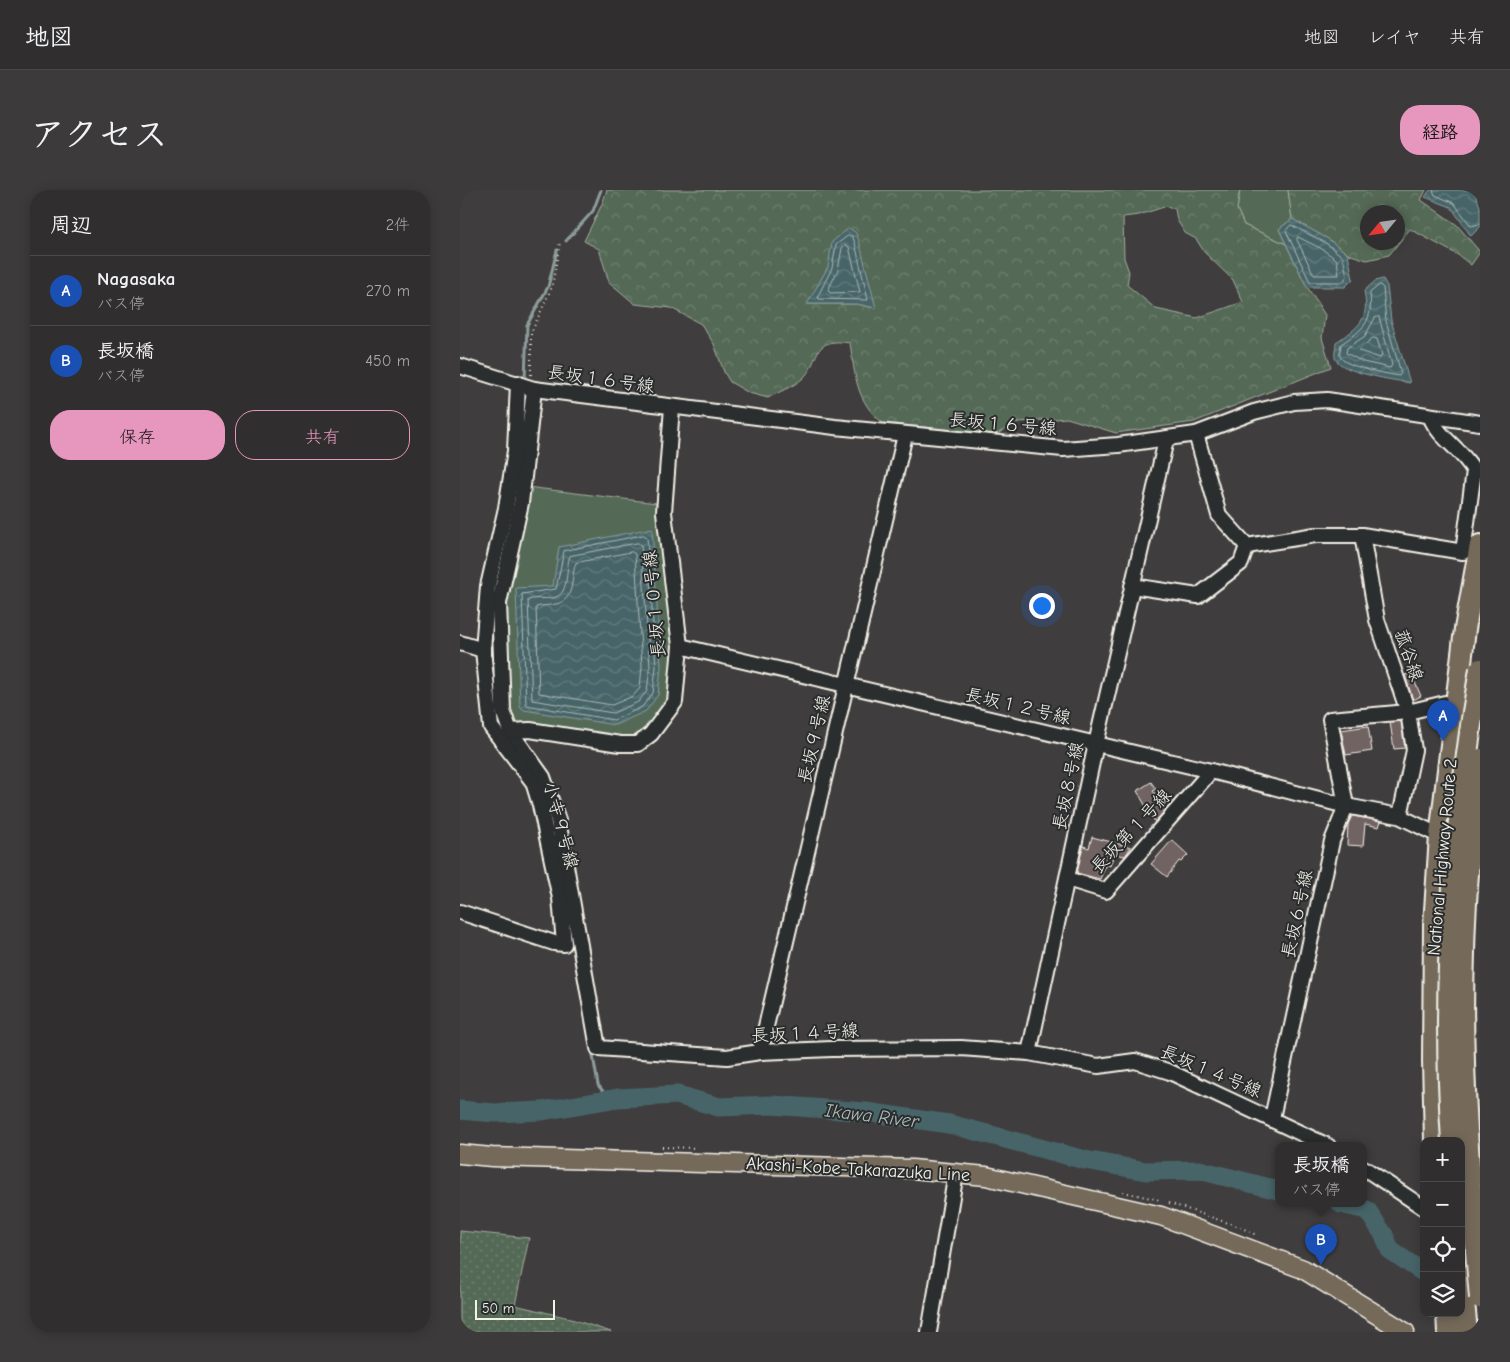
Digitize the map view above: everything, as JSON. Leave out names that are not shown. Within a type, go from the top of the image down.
[{"type":"highway","name":"National Highway Route 2","points":[[1435,1137],[1433,1061],[1434,924],[1440,836],[1465,629],[1472,549]]},
{"type":"highway","points":[[1452,1137],[1448,1041],[1449,931],[1457,818],[1480,669]]},
{"type":"highway","points":[[1480,759],[1473,817],[1464,954],[1465,1099],[1480,1298]]},
{"type":"highway","points":[[1461,1272],[1467,1332]]},
{"type":"main road","points":[[1440,836],[1480,857]]},
{"type":"main road","name":"Akashi-Kobe-Takarazuka Line","points":[[460,1154],[903,1168],[986,1176],[1161,1216],[1303,1269],[1405,1332]]},
{"type":"street","points":[[460,366],[527,386],[521,503],[498,571]]},
{"type":"street","name":"長坂１６号線","points":[[527,386],[672,407],[905,434],[1063,449],[1166,440],[1196,434],[1254,412],[1294,402],[1327,400],[1480,423]]},
{"type":"street","name":"長坂１０号線","points":[[510,731],[530,730],[620,744],[638,744],[651,734],[675,702],[680,646],[664,512],[672,407]]},
{"type":"street","points":[[1247,546],[1315,535],[1362,535],[1472,549],[1474,471],[1468,460],[1435,429],[1430,416]]},
{"type":"street","name":"長坂９号線","points":[[760,1052],[905,434]]},
{"type":"street","points":[[1196,434],[1219,515],[1247,546]]},
{"type":"street","name":"長坂８号線","points":[[1029,1053],[1096,744],[1166,440]]},
{"type":"street","name":"菰谷線","points":[[1362,535],[1378,620],[1408,712],[1414,750],[1400,816]]},
{"type":"street","points":[[1132,586],[1198,596],[1241,563],[1247,546]]},
{"type":"street","name":"小寺９号線","points":[[498,571],[488,586],[483,650],[491,727],[533,782],[540,805],[560,898],[573,944]]},
{"type":"street","name":"長坂１４号線","points":[[498,571],[503,711],[510,731],[543,777],[558,820],[573,944],[598,1048],[727,1057],[760,1052],[832,1048],[960,1048],[1029,1053],[1098,1066],[1135,1061],[1170,1072],[1320,1142]]},
{"type":"street","points":[[460,643],[483,650]]},
{"type":"street","name":"長坂１２号線","points":[[680,646],[1210,771],[1346,806],[1400,816],[1440,836]]},
{"type":"street","points":[[1464,699],[1480,692]]},
{"type":"street","points":[[1346,806],[1330,719],[1408,712],[1445,703]]},
{"type":"street","name":"長坂第１号線","points":[[1067,879],[1106,891],[1210,771]]},
{"type":"street","name":"長坂６号線","points":[[1272,1118],[1332,841],[1346,806]]},
{"type":"street","points":[[460,912],[554,943],[573,944]]},
{"type":"street","points":[[1367,1170],[1420,1205]]},
{"type":"street","points":[[929,1332],[956,1173]]},
{"type":"path","points":[[527,386],[531,333],[552,287],[560,242]]},
{"type":"green space","points":[[607,190],[1240,190],[1237,209],[1244,225],[1286,244],[1306,285],[1325,315],[1322,338],[1331,367],[1194,422],[1116,433],[1067,418],[1019,422],[997,434],[883,423],[874,415],[862,397],[858,387],[850,343],[828,343],[822,347],[808,373],[802,379],[768,398],[749,393],[730,382],[724,372],[714,344],[701,324],[671,308],[635,304],[609,282],[599,249],[584,241]],"holes":[[[1167,206],[1175,209],[1177,220],[1185,233],[1196,239],[1205,253],[1233,280],[1243,302],[1197,318],[1156,309],[1127,285],[1129,272],[1124,258],[1123,217],[1139,215]],[[828,267],[876,308],[857,304],[808,304]]]},
{"type":"green space","points":[[1240,190],[1288,190],[1292,219],[1279,229],[1286,244],[1244,225],[1237,209]]},
{"type":"green space","points":[[1288,190],[1426,190],[1421,200],[1457,225],[1480,252],[1471,265],[1458,255],[1410,229],[1405,235],[1405,205],[1360,205],[1360,250],[1393,250],[1389,255],[1367,260],[1348,254],[1328,239],[1292,219]]},
{"type":"green space","points":[[527,487],[656,503],[671,609],[674,668],[672,691],[664,711],[634,739],[511,727],[506,710],[506,595]]},
{"type":"green space","points":[[460,1231],[529,1238],[515,1305],[565,1317],[611,1332],[460,1332]]},
{"type":"water","points":[[1430,190],[1474,190],[1480,207],[1480,227],[1471,236],[1451,207],[1425,197]]},
{"type":"water","points":[[1292,219],[1328,239],[1348,254],[1353,279],[1345,287],[1309,287],[1306,285],[1279,229]]},
{"type":"water","points":[[849,228],[856,233],[859,241],[876,308],[857,304],[807,304],[828,267],[832,242]]},
{"type":"water","points":[[1383,279],[1387,286],[1391,320],[1410,383],[1357,372],[1339,363],[1335,358],[1336,342],[1356,327],[1364,316],[1364,291],[1375,281]]},
{"type":"water","points":[[652,528],[661,667],[658,695],[646,711],[615,725],[524,710],[520,706],[516,588],[553,586],[559,547]]},
{"type":"building","points":[[1411,673],[1421,696],[1413,700],[1405,675]]},
{"type":"building","points":[[1401,721],[1405,748],[1394,749],[1390,722]]},
{"type":"building","points":[[1368,726],[1372,751],[1346,755],[1341,730]]},
{"type":"building","points":[[1151,782],[1156,789],[1153,791],[1166,809],[1155,822],[1137,791]]},
{"type":"building","points":[[1352,816],[1381,821],[1379,827],[1365,824],[1363,846],[1347,845],[1348,824]]},
{"type":"building","points":[[1092,837],[1131,847],[1125,856],[1114,854],[1110,866],[1106,864],[1100,879],[1077,873],[1083,846],[1089,848]]},
{"type":"building","points":[[1172,840],[1188,855],[1181,862],[1179,861],[1167,877],[1151,864]]},
{"type":"waterway","points":[[566,241],[593,211],[601,190]]},
{"type":"waterway","points":[[525,379],[527,325],[548,287],[557,250]]},
{"type":"waterway","points":[[524,413],[525,396]]},
{"type":"waterway","points":[[495,689],[496,710]]},
{"type":"waterway","points":[[496,717],[501,730]]},
{"type":"waterway","points":[[592,1050],[598,1085],[606,1095],[618,1098]]},
{"type":"waterway","name":"Ikawa River","points":[[460,1110],[495,1113],[542,1111],[618,1098],[677,1095],[719,1107],[772,1105],[866,1112],[949,1124],[1085,1160],[1146,1171],[1199,1170],[1275,1189]]},
{"type":"waterway","name":"Ikawa River","points":[[1354,1207],[1367,1210],[1384,1235],[1390,1250],[1423,1272]]},
{"type":"place","name":"Nagasaka","points":[[1443,741]]},
{"type":"place","name":"長坂橋","points":[[1321,1265]]}]
